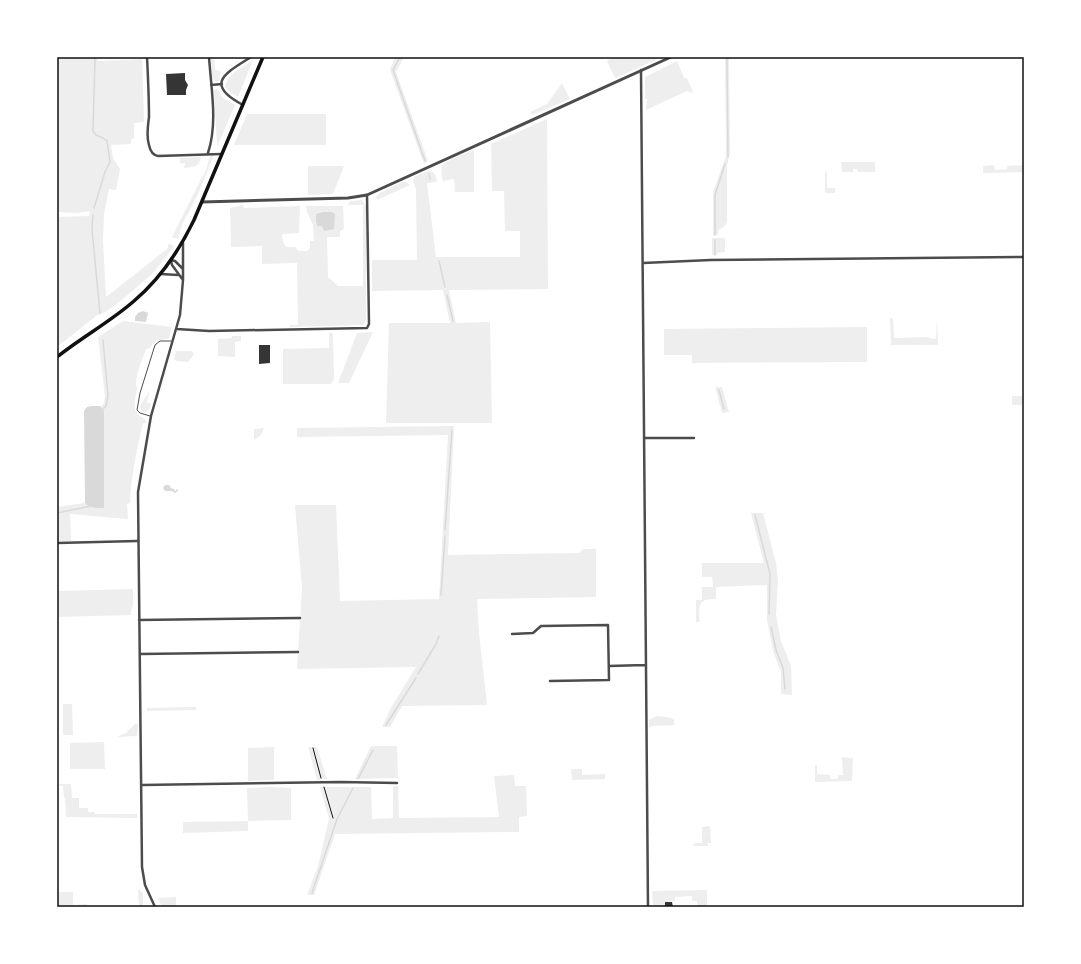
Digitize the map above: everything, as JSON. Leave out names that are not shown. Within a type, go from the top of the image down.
[{"type":"main road","points":[[57,357],[134,301],[160,274],[171,260],[183,242],[202,202],[263,57]]},
{"type":"street","points":[[147,57],[149,107],[148,144],[152,153],[158,156],[208,153],[222,154]]},
{"type":"street","points":[[208,153],[212,138],[213,122],[209,57]]},
{"type":"street","points":[[243,105],[230,98],[224,92],[222,84],[225,74],[251,57]]},
{"type":"street","points":[[202,202],[348,198],[367,195],[671,57]]},
{"type":"street","points":[[641,70],[648,907]]},
{"type":"street","points":[[211,85],[222,84]]},
{"type":"street","points":[[177,329],[364,328],[369,324],[367,195]]},
{"type":"street","points":[[155,907],[145,885],[142,872],[142,785],[137,541],[138,492],[151,416],[180,315],[183,278],[183,242]]},
{"type":"street","points":[[643,263],[711,260],[1024,257]]},
{"type":"street","points":[[171,260],[175,261],[183,270]]},
{"type":"street","points":[[171,260],[172,265],[178,275]]},
{"type":"street","points":[[160,274],[178,275],[183,278]]},
{"type":"street","points":[[644,438],[694,438]]},
{"type":"street","points":[[57,543],[137,541]]},
{"type":"street","points":[[139,620],[300,618]]},
{"type":"street","points":[[512,634],[533,633],[541,626],[608,625],[609,680],[550,681]]},
{"type":"street","points":[[140,654],[298,652]]},
{"type":"street","points":[[609,666],[645,665]]},
{"type":"street","points":[[142,785],[397,783]]},
{"type":"lane","points":[[151,416],[145,416],[140,413],[137,410],[137,403],[155,345],[160,341],[173,341]]},
{"type":"shaded area","points":[[57,57],[98,57],[98,61],[142,59],[144,122],[134,123],[134,138],[131,139],[131,144],[111,145],[113,158],[120,169],[116,190],[109,189],[104,215],[103,240],[106,297],[167,249],[169,243],[174,246],[152,274],[123,299],[107,311],[96,316],[57,347],[57,217],[89,216],[90,211],[76,213],[57,212]]},
{"type":"shaded area","points":[[211,57],[214,57],[215,70],[221,71],[219,81],[216,82],[212,78]]},
{"type":"shaded area","points":[[395,57],[404,57],[396,72],[428,161],[424,164],[390,70]]},
{"type":"shaded area","points":[[613,57],[662,57],[616,78],[607,61]]},
{"type":"shaded area","points":[[725,57],[729,57],[730,152],[727,166],[727,222],[724,227],[718,230],[718,235],[713,235],[713,192],[726,156]]},
{"type":"shaded area","points":[[253,60],[238,97],[225,87],[227,82],[232,74]]},
{"type":"shaded area","points":[[677,61],[684,78],[687,78],[693,93],[687,91],[646,110],[647,99],[645,99],[645,77]]},
{"type":"shaded area","points":[[562,83],[570,99],[532,115],[530,112],[547,104]]},
{"type":"shaded area","points":[[217,89],[223,98],[235,105],[217,147],[214,90]]},
{"type":"shaded area","points":[[247,114],[326,114],[326,145],[234,145]]},
{"type":"shaded area","points":[[547,119],[548,289],[449,290],[456,323],[490,322],[492,423],[386,423],[389,323],[450,323],[443,290],[372,291],[372,260],[417,260],[416,189],[413,181],[414,177],[429,171],[434,173],[436,177],[437,182],[427,183],[436,257],[520,257],[520,231],[505,231],[504,191],[492,191],[491,144]]},
{"type":"shaded area","points":[[474,150],[474,192],[455,192],[454,179],[443,181],[442,167],[446,162]]},
{"type":"shaded area","points":[[212,155],[213,157],[199,192],[182,225],[178,239],[172,237],[205,173],[209,159]]},
{"type":"shaded area","points":[[201,157],[198,165],[193,167],[184,168],[185,163],[180,163],[180,158]]},
{"type":"shaded area","points":[[841,162],[875,162],[875,172],[858,172],[857,169],[853,169],[853,172],[842,172]]},
{"type":"shaded area","points":[[994,165],[995,170],[1007,169],[1007,166],[1024,165],[1024,172],[983,173],[983,166]]},
{"type":"shaded area","points":[[308,166],[344,166],[333,194],[308,195]]},
{"type":"shaded area","points":[[825,172],[827,172],[827,188],[835,188],[835,193],[825,193]]},
{"type":"shaded area","points":[[402,182],[406,182],[410,185],[377,200],[376,197],[380,193]]},
{"type":"shaded area","points":[[362,200],[366,206],[366,319],[364,325],[290,327],[290,325],[298,325],[297,263],[262,264],[262,246],[231,247],[230,208],[243,205],[244,208],[300,206],[299,233],[282,234],[283,242],[286,247],[296,247],[297,250],[307,251],[310,248],[310,241],[314,241],[313,225],[306,206],[343,206],[344,229],[340,231],[340,237],[327,237],[328,277],[338,286],[363,286],[363,205],[348,205],[350,201]]},
{"type":"shaded area","points":[[332,212],[335,214],[334,229],[324,231],[322,226],[318,227],[316,222],[316,214]]},
{"type":"shaded area","points":[[712,238],[725,238],[725,252],[712,255]]},
{"type":"shaded area","points":[[143,311],[148,313],[146,322],[135,321],[135,317],[138,313]]},
{"type":"shaded area","points":[[890,318],[893,318],[894,338],[929,337],[936,339],[937,318],[938,345],[891,345]]},
{"type":"shaded area","points":[[123,321],[172,327],[169,338],[156,342],[150,348],[146,349],[137,375],[135,410],[145,419],[147,423],[143,423],[137,453],[130,503],[127,504],[128,519],[70,514],[71,541],[57,541],[57,507],[85,503],[96,507],[104,506],[104,411],[100,406],[103,405],[105,397],[98,337]]},
{"type":"shaded area","points":[[867,327],[867,362],[692,363],[692,355],[664,355],[664,329]]},
{"type":"shaded area","points":[[373,332],[349,383],[338,383],[357,333]]},
{"type":"shaded area","points":[[329,333],[333,333],[334,380],[331,384],[283,384],[283,349],[329,348]]},
{"type":"shaded area","points":[[232,336],[241,336],[241,341],[235,342],[235,357],[218,356],[218,339],[232,338]]},
{"type":"shaded area","points":[[176,351],[192,351],[194,354],[188,362],[177,361],[174,359]]},
{"type":"shaded area","points":[[715,387],[722,387],[729,412],[722,413]]},
{"type":"shaded area","points":[[150,390],[147,402],[151,404],[149,410],[144,413],[140,406]]},
{"type":"shaded area","points":[[1012,396],[1024,396],[1024,405],[1012,405]]},
{"type":"shaded area","points":[[100,406],[104,411],[104,508],[91,507],[85,503],[84,411],[87,407]]},
{"type":"shaded area","points":[[454,426],[448,555],[579,553],[583,549],[596,549],[596,597],[477,599],[479,633],[487,705],[402,706],[390,727],[382,727],[392,706],[416,667],[297,669],[302,589],[295,505],[336,505],[340,601],[439,599],[448,435],[297,437],[297,428]]},
{"type":"shaded area","points":[[264,428],[261,435],[254,440],[254,429]]},
{"type":"shaded area","points":[[165,485],[169,485],[175,491],[178,489],[178,491],[175,493],[172,491],[165,491],[163,488]]},
{"type":"shaded area","points":[[751,513],[763,513],[776,563],[778,581],[776,615],[781,641],[791,666],[792,695],[781,694],[781,672],[773,651],[767,620],[767,585],[716,587],[716,599],[702,602],[699,610],[700,622],[696,622],[696,600],[702,600],[702,587],[713,587],[712,577],[702,577],[702,563],[764,563]]},
{"type":"shaded area","points":[[133,589],[133,606],[131,615],[57,617],[57,591]]},
{"type":"shaded area","points":[[63,704],[72,704],[73,735],[63,735]]},
{"type":"shaded area","points":[[196,707],[196,710],[147,711],[147,708]]},
{"type":"shaded area","points":[[657,716],[674,719],[674,725],[649,727],[649,720]]},
{"type":"shaded area","points":[[136,723],[138,725],[137,736],[116,737],[126,733]]},
{"type":"shaded area","points":[[104,742],[105,769],[70,769],[70,743]]},
{"type":"shaded area","points":[[371,746],[397,746],[398,778],[355,779]]},
{"type":"shaded area","points":[[274,747],[274,780],[248,781],[248,748]]},
{"type":"shaded area","points":[[308,747],[317,747],[326,777],[329,779],[317,780]]},
{"type":"shaded area","points":[[842,757],[853,758],[852,781],[815,782],[815,765],[817,765],[817,774],[830,775],[830,779],[838,779],[838,775],[843,775]]},
{"type":"shaded area","points":[[571,769],[582,769],[582,775],[605,774],[605,779],[572,780]]},
{"type":"shaded area","points":[[514,775],[515,786],[526,786],[527,816],[519,817],[519,832],[335,834],[314,895],[307,895],[318,866],[329,819],[320,787],[371,787],[372,819],[393,818],[393,786],[398,786],[399,818],[499,817],[494,776]]},
{"type":"shaded area","points":[[57,784],[71,784],[72,798],[79,798],[79,808],[88,808],[88,812],[95,812],[95,814],[137,814],[137,818],[66,817],[63,786],[57,786]]},
{"type":"shaded area","points":[[247,788],[291,788],[291,820],[248,821]]},
{"type":"shaded area","points":[[248,821],[248,831],[183,833],[183,822]]},
{"type":"shaded area","points":[[710,826],[711,843],[708,843],[708,846],[692,846],[695,843],[702,843],[702,827]]},
{"type":"shaded area","points":[[138,890],[140,890],[143,894],[143,907],[139,907]]},
{"type":"shaded area","points":[[707,890],[707,907],[698,907],[697,901],[692,901],[692,896],[675,897],[675,901],[665,902],[665,907],[653,907],[652,891]]},
{"type":"shaded area","points":[[57,892],[73,892],[73,905],[87,904],[87,907],[57,907]]},
{"type":"shaded area","points":[[176,897],[176,907],[162,907],[158,898]]},
{"type":"building","points":[[185,73],[185,80],[188,85],[186,95],[167,95],[166,74]]},
{"type":"building","points":[[259,345],[270,345],[270,363],[259,364]]},
{"type":"building","points":[[665,902],[672,902],[673,907],[665,907]]},
{"type":"waterway","points":[[94,208],[105,172],[110,162],[107,141],[96,135],[93,131],[95,57]]},
{"type":"waterway","points":[[400,57],[393,70],[425,161]]},
{"type":"waterway","points":[[727,57],[728,157]]},
{"type":"waterway","points":[[715,235],[715,195],[725,164]]},
{"type":"waterway","points":[[429,174],[430,179]]},
{"type":"waterway","points":[[93,215],[92,229],[100,313]]},
{"type":"waterway","points":[[715,240],[715,255]]},
{"type":"waterway","points":[[439,261],[445,287]]},
{"type":"waterway","points":[[447,295],[453,321]]},
{"type":"waterway","points":[[103,340],[108,396],[106,406],[103,409]]},
{"type":"waterway","points":[[719,390],[724,409]]},
{"type":"waterway","points":[[445,530],[452,430]]},
{"type":"waterway","points":[[57,513],[91,506]]},
{"type":"waterway","points":[[755,515],[770,574],[769,614]]},
{"type":"waterway","points":[[441,595],[445,536]]},
{"type":"waterway","points":[[771,627],[776,650],[783,668],[785,689]]},
{"type":"waterway","points":[[418,674],[436,644],[439,636]]},
{"type":"waterway","points":[[386,725],[416,678]]},
{"type":"waterway","points":[[358,779],[373,750]]},
{"type":"waterway","points":[[312,893],[337,819],[353,788]]}]
